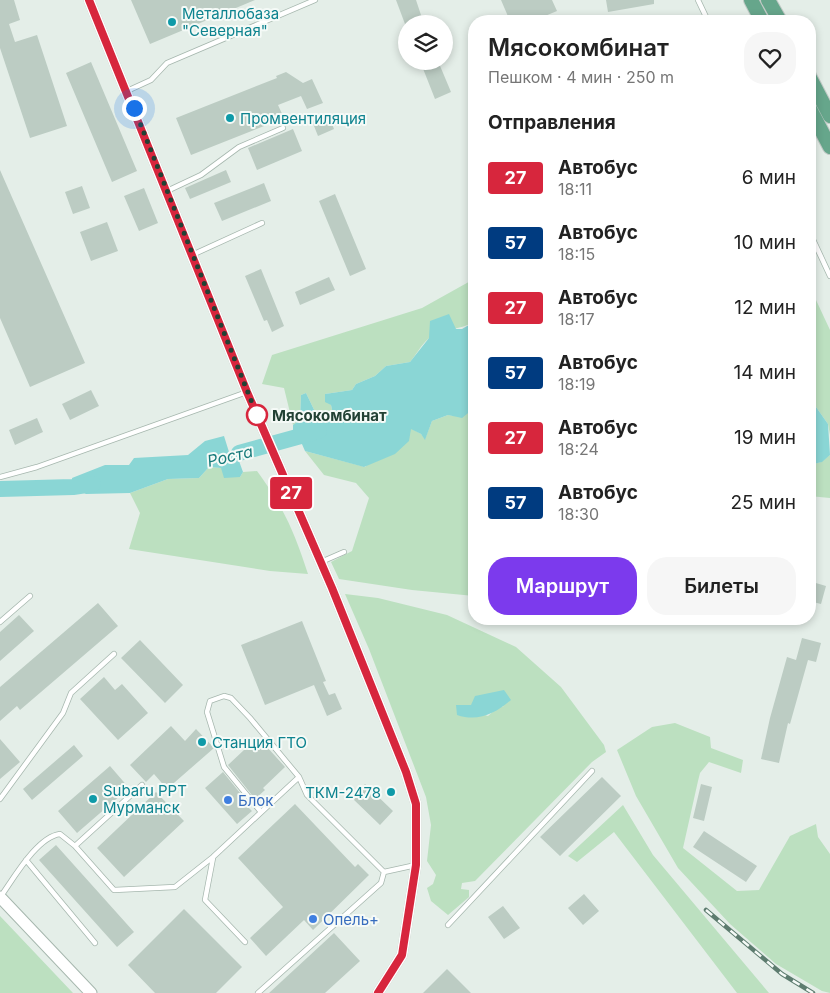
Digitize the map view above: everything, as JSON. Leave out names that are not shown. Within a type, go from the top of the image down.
[{"type":"main road","points":[[751,0],[759,15]]},
{"type":"main road","points":[[768,0],[777,15]]},
{"type":"main road","points":[[816,89],[830,116]]},
{"type":"main road","points":[[816,120],[830,147]]},
{"type":"street","points":[[89,0],[247,392],[321,562],[416,804],[416,865],[402,955],[378,993]]},
{"type":"street","points":[[0,897],[91,993]]},
{"type":"lane","points":[[127,91],[151,80],[167,63],[315,0]]},
{"type":"lane","points":[[698,0],[705,15]]},
{"type":"lane","points":[[167,191],[201,175],[239,147],[283,128]]},
{"type":"lane","points":[[192,255],[262,223]]},
{"type":"lane","points":[[816,246],[830,276]]},
{"type":"lane","points":[[0,477],[37,467],[247,392]]},
{"type":"lane","points":[[321,562],[344,552]]},
{"type":"lane","points":[[0,622],[30,596]]},
{"type":"lane","points":[[0,800],[63,713],[71,693],[114,654]]},
{"type":"lane","points":[[261,812],[224,767],[207,712],[210,701],[224,696],[231,698],[299,777],[307,795],[384,872]]},
{"type":"lane","points":[[448,924],[592,771]]},
{"type":"lane","points":[[0,897],[26,860],[52,835],[60,834],[75,846],[114,890],[176,887],[213,857],[299,777]]},
{"type":"lane","points":[[75,846],[142,785]]},
{"type":"lane","points":[[213,857],[205,900],[245,942]]},
{"type":"lane","points":[[26,860],[95,943]]},
{"type":"lane","points":[[384,872],[416,865]]},
{"type":"lane","points":[[258,993],[381,883],[384,872]]},
{"type":"green space","points":[[468,282],[468,325],[444,331],[428,339],[410,362],[386,366],[375,376],[356,384],[352,390],[325,394],[333,414],[327,420],[319,420],[306,393],[301,395],[300,420],[293,425],[284,388],[262,384],[272,355],[422,308]]},
{"type":"green space","points":[[816,300],[830,330],[830,435],[828,424],[816,407]]},
{"type":"green space","points":[[468,412],[468,595],[412,590],[339,579],[331,562],[352,551],[369,498],[356,483],[324,475],[305,451],[365,467],[411,428],[425,439],[432,421],[448,415],[462,417]]},
{"type":"green space","points":[[830,455],[830,498],[816,497],[816,463]]},
{"type":"green space","points":[[209,467],[221,468],[240,477],[243,472],[257,471],[287,520],[308,574],[270,571],[129,549],[140,513],[130,493],[168,479],[199,478]]},
{"type":"green space","points":[[345,594],[378,598],[447,615],[516,647],[561,687],[604,745],[606,752],[592,762],[475,881],[462,883],[461,889],[469,890],[469,897],[448,915],[431,901],[427,888],[433,884],[436,875],[427,861],[431,825],[426,797],[369,649]],"holes":[[[457,705],[504,706],[497,708],[488,716]]]},
{"type":"green space","points":[[675,723],[710,737],[711,748],[743,760],[741,773],[709,762],[700,773],[683,848],[737,891],[759,890],[790,836],[816,824],[818,837],[830,854],[830,993],[822,991],[776,964],[730,924],[678,868],[636,796],[617,750],[652,727]]},
{"type":"green space","points":[[623,805],[653,855],[769,993],[737,993],[614,832],[577,862],[568,856]]},
{"type":"green space","points":[[0,916],[73,993],[0,993]]},
{"type":"water","name":"Роста","points":[[449,314],[456,329],[462,329],[468,326],[468,413],[462,418],[448,415],[432,421],[425,440],[421,434],[411,429],[409,441],[395,454],[364,467],[305,451],[298,435],[293,431],[293,425],[300,420],[301,395],[306,393],[319,420],[327,420],[333,414],[331,405],[325,402],[325,394],[352,390],[356,384],[375,376],[386,366],[410,362],[429,338],[430,321]]},
{"type":"water","points":[[816,407],[828,424],[830,455],[822,462],[816,463]]},
{"type":"water","name":"Роста","points":[[224,436],[229,452],[241,447],[260,445],[261,450],[239,461],[243,472],[240,477],[224,478],[221,468],[209,467],[199,478],[168,479],[130,493],[86,494],[73,487],[72,478],[105,465],[129,465],[134,458],[188,455],[205,441]]},
{"type":"water","points":[[504,690],[511,700],[492,713],[472,718],[457,715],[456,705],[471,705],[475,696]]},
{"type":"building","points":[[0,0],[14,0],[20,20],[9,24],[15,42],[37,35],[67,126],[30,138],[0,48]]},
{"type":"building","name":"Металлобаза \"Северная\"","points":[[131,0],[255,0],[150,44]]},
{"type":"building","points":[[396,0],[416,0],[421,15],[402,15]]},
{"type":"building","points":[[501,0],[552,0],[557,11],[547,15],[507,15]]},
{"type":"building","points":[[606,0],[654,0],[654,4],[608,12]]},
{"type":"building","points":[[91,62],[137,171],[112,182],[66,73]]},
{"type":"building","points":[[424,70],[442,70],[451,92],[435,99]]},
{"type":"building","name":"Промвентиляция","points":[[286,72],[303,83],[312,79],[323,103],[307,109],[301,96],[278,105],[284,118],[191,155],[176,118],[277,78],[276,76]]},
{"type":"building","points":[[328,114],[334,129],[318,136],[312,121]]},
{"type":"building","points":[[293,129],[302,151],[257,170],[248,148]]},
{"type":"building","points":[[0,170],[85,363],[30,387],[0,318]]},
{"type":"building","points":[[226,170],[231,182],[190,199],[185,188]]},
{"type":"building","points":[[264,183],[271,201],[222,221],[214,203]]},
{"type":"building","points":[[82,186],[90,208],[73,214],[65,192]]},
{"type":"building","points":[[144,188],[158,223],[139,231],[124,196]]},
{"type":"building","points":[[335,194],[366,269],[350,276],[319,201]]},
{"type":"building","points":[[107,222],[118,251],[91,261],[80,232]]},
{"type":"building","points":[[261,269],[284,326],[272,332],[267,320],[264,321],[245,276]]},
{"type":"building","points":[[329,277],[335,290],[300,305],[295,292]]},
{"type":"building","points":[[91,390],[99,406],[70,420],[62,404]]},
{"type":"building","points":[[37,418],[43,432],[15,445],[9,430]]},
{"type":"building","points":[[816,583],[826,586],[821,604],[816,603]]},
{"type":"building","points":[[98,603],[118,626],[20,710],[17,706],[0,721],[0,687]]},
{"type":"building","points":[[19,615],[34,631],[0,661],[0,632]]},
{"type":"building","points":[[302,621],[326,681],[323,682],[329,695],[335,693],[342,709],[327,716],[314,685],[265,705],[241,645]]},
{"type":"building","points":[[802,638],[821,643],[816,662],[808,660],[790,724],[788,723],[779,763],[761,759],[787,657],[796,660]]},
{"type":"building","points":[[140,640],[183,685],[165,703],[121,658]]},
{"type":"building","points":[[104,677],[115,690],[122,684],[148,713],[118,740],[80,699]]},
{"type":"building","points":[[171,726],[185,741],[196,729],[214,748],[167,789],[154,774],[146,782],[130,765]]},
{"type":"building","points":[[258,737],[285,767],[263,788],[265,790],[255,799],[228,765]]},
{"type":"building","points":[[0,739],[20,762],[0,779]]},
{"type":"building","points":[[74,745],[83,756],[32,800],[23,789]]},
{"type":"building","name":"Subaru РРТ Мурманск","points":[[110,766],[129,788],[77,833],[58,811]]},
{"type":"building","name":"Блок","points":[[223,772],[249,804],[247,806],[252,811],[237,824],[205,788]]},
{"type":"building","points":[[602,777],[621,796],[560,856],[540,837]]},
{"type":"building","points":[[365,784],[393,811],[380,825],[352,798]]},
{"type":"building","points":[[701,784],[712,787],[704,821],[693,818]]},
{"type":"building","points":[[156,792],[184,821],[124,877],[97,848]]},
{"type":"building","points":[[295,804],[355,867],[358,864],[369,875],[313,930],[304,920],[266,956],[250,938],[283,907],[238,858]]},
{"type":"building","points":[[704,831],[757,866],[746,882],[693,847]]},
{"type":"building","points":[[56,845],[134,932],[117,947],[39,860]]},
{"type":"building","points":[[584,894],[599,911],[583,925],[568,908]]},
{"type":"building","points":[[503,906],[520,928],[504,939],[488,917]]},
{"type":"building","points":[[184,909],[242,967],[216,993],[155,993],[128,965]]},
{"type":"building","points":[[334,933],[360,961],[325,993],[269,993]]},
{"type":"building","points":[[447,969],[471,993],[423,993]]},
{"type":"waterway","name":"Роста","points":[[239,453],[319,431]]},
{"type":"waterway","name":"Роста","points":[[0,489],[73,487],[93,484]]},
{"type":"railway","points":[[706,910],[782,974],[813,993]]},
{"type":"bus line","name":"27","points":[[89,0],[247,392],[332,588],[406,772],[416,804],[416,865],[402,955],[378,993]]},
{"type":"place","name":"Металлобаза \"Северная\"","points":[[172,22]]},
{"type":"place","name":"Промвентиляция","points":[[230,118]]},
{"type":"place","name":"Мясокомбинат","points":[[257,415]]},
{"type":"place","name":"Станция ГТО","points":[[202,742]]},
{"type":"place","name":"ТКМ-2478","points":[[391,792]]},
{"type":"place","name":"Subaru РРТ Мурманск","points":[[93,799]]},
{"type":"place","name":"Блок","points":[[228,800]]},
{"type":"place","name":"Опель+","points":[[313,919]]},
{"type":"route","points":[[134,108],[257,415]]}]
